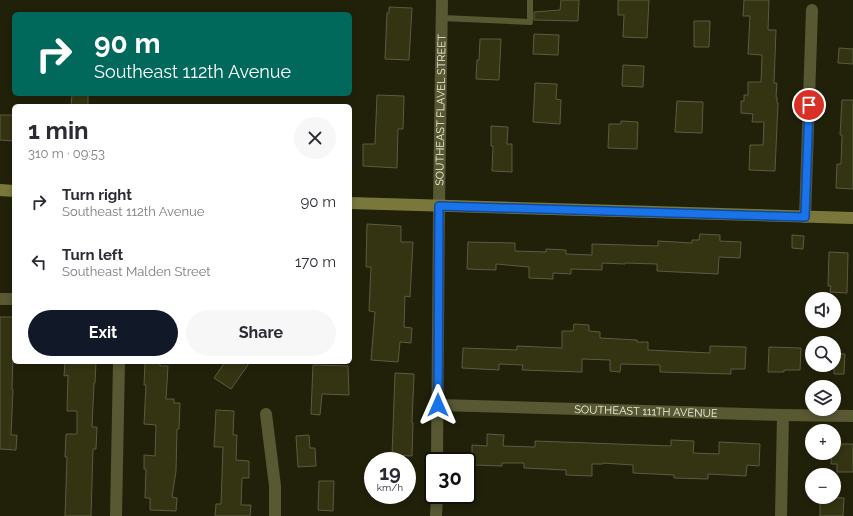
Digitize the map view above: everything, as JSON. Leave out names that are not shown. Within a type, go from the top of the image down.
[{"type":"main road","points":[[0,190],[12,191]]},
{"type":"main road","points":[[352,202],[853,218]]},
{"type":"street","name":"SOUTHEAST FLAVEL STREET","points":[[437,452],[442,0]]},
{"type":"street","points":[[805,217],[812,10]]},
{"type":"street","points":[[0,299],[12,299]]},
{"type":"street","points":[[116,516],[119,364]]},
{"type":"street","name":"SOUTHEAST 111TH AVENUE","points":[[438,405],[853,416]]},
{"type":"street","points":[[266,414],[275,486],[275,516]]},
{"type":"street","points":[[781,516],[783,415]]},
{"type":"street","points":[[436,516],[437,504]]},
{"type":"lane","points":[[442,18],[530,22],[530,0]]},
{"type":"building","points":[[561,0],[579,0],[578,21],[534,20],[534,12],[560,10]]},
{"type":"building","points":[[618,0],[649,0],[647,38],[623,37],[624,15],[618,15]]},
{"type":"building","points":[[744,0],[769,0],[768,30],[776,30],[774,83],[777,83],[776,97],[778,103],[775,171],[749,170],[750,145],[763,145],[764,122],[752,122],[753,114],[741,113],[741,101],[744,101],[744,95],[748,95],[748,82],[761,82],[762,55],[748,54],[750,16],[743,16]]},
{"type":"building","points":[[389,7],[412,8],[409,60],[385,59],[387,13],[389,13]]},
{"type":"building","points":[[694,21],[710,21],[709,47],[694,47]]},
{"type":"building","points":[[534,34],[559,35],[558,55],[533,54]]},
{"type":"building","points":[[480,39],[501,39],[499,80],[476,79]]},
{"type":"building","points":[[839,48],[853,49],[853,64],[838,63]]},
{"type":"building","points":[[623,65],[644,66],[643,87],[622,86]]},
{"type":"building","points":[[535,83],[557,84],[556,99],[561,100],[560,124],[533,122]]},
{"type":"building","points":[[377,95],[404,96],[403,129],[398,129],[397,168],[363,166],[363,144],[375,144]]},
{"type":"building","points":[[72,96],[88,96],[88,104],[71,104]]},
{"type":"building","points":[[842,100],[853,100],[853,189],[836,188],[837,164],[841,164],[842,135],[840,135]]},
{"type":"building","points":[[677,101],[703,102],[702,133],[675,132]]},
{"type":"building","points":[[0,115],[12,115],[12,141],[0,140]]},
{"type":"building","points":[[621,121],[638,122],[637,149],[608,148],[609,124],[621,124]]},
{"type":"building","points":[[491,126],[508,127],[507,144],[512,144],[512,172],[492,171],[493,146],[491,146]]},
{"type":"building","points":[[367,224],[401,226],[401,242],[413,242],[410,297],[405,296],[404,327],[412,328],[411,343],[400,342],[398,362],[371,360],[375,312],[369,311],[371,267],[366,267]]},
{"type":"building","points":[[700,234],[720,235],[720,241],[741,242],[740,258],[719,257],[718,274],[657,271],[657,264],[625,263],[602,263],[602,270],[571,269],[571,274],[553,273],[553,279],[529,278],[529,267],[496,264],[496,270],[467,269],[468,242],[515,243],[515,251],[546,252],[546,249],[566,250],[566,254],[592,255],[592,244],[658,246],[658,241],[692,243],[692,240],[699,240]]},
{"type":"building","points":[[792,235],[804,236],[803,249],[792,248]]},
{"type":"building","points":[[829,252],[848,253],[847,293],[830,292],[831,286],[828,286]]},
{"type":"building","points":[[0,317],[12,317],[13,389],[11,435],[17,435],[16,450],[0,449]]},
{"type":"building","points":[[574,324],[589,325],[589,331],[600,332],[600,338],[648,342],[648,350],[710,353],[710,346],[746,347],[745,369],[731,369],[731,374],[660,372],[660,365],[621,364],[620,372],[610,371],[610,360],[582,359],[582,372],[522,370],[523,365],[499,364],[499,370],[462,368],[463,348],[517,350],[517,346],[562,348],[562,331],[573,331]]},
{"type":"building","points":[[769,347],[801,348],[800,370],[768,372]]},
{"type":"building","points":[[841,354],[845,354],[844,374],[834,374],[834,372],[841,372]]},
{"type":"building","points":[[65,364],[96,364],[92,427],[97,427],[96,449],[93,449],[91,516],[65,516],[67,457],[65,457],[66,434],[77,434],[77,411],[67,411],[68,375],[64,376]]},
{"type":"building","points":[[145,364],[160,364],[160,366],[168,366],[166,399],[174,399],[174,403],[180,403],[179,429],[177,429],[176,471],[172,497],[177,498],[176,511],[150,510],[150,498],[145,498],[146,469],[144,469],[144,455],[155,456],[156,425],[144,424],[146,385],[144,385]]},
{"type":"building","points":[[224,364],[249,364],[231,389],[214,378]]},
{"type":"building","points":[[313,365],[348,366],[349,395],[322,394],[320,415],[311,414]]},
{"type":"building","points":[[395,373],[414,374],[412,452],[392,452]]},
{"type":"building","points":[[216,410],[234,411],[233,435],[237,435],[236,460],[249,461],[249,478],[242,478],[241,505],[251,505],[250,516],[215,516],[216,504],[221,504],[223,447],[214,447]]},
{"type":"building","points":[[487,434],[504,435],[503,446],[535,447],[535,441],[671,446],[671,440],[694,441],[693,453],[719,454],[719,442],[760,444],[759,466],[747,465],[746,476],[708,474],[708,479],[674,478],[674,475],[633,473],[633,465],[603,463],[592,464],[592,476],[566,475],[566,470],[524,468],[524,463],[502,463],[502,466],[476,465],[476,452],[472,452],[472,445],[487,446]]},
{"type":"building","points":[[309,435],[310,448],[315,448],[316,466],[298,467],[296,436]]},
{"type":"building","points":[[841,444],[853,444],[853,472],[841,472],[841,468],[837,468],[837,464],[831,464],[831,460],[841,460]]},
{"type":"building","points":[[319,481],[334,481],[333,511],[318,510]]},
{"type":"building","points":[[841,498],[844,498],[843,516],[820,516],[820,504],[841,504]]},
{"type":"route","points":[[438,405],[439,206],[805,217],[809,105]]}]
